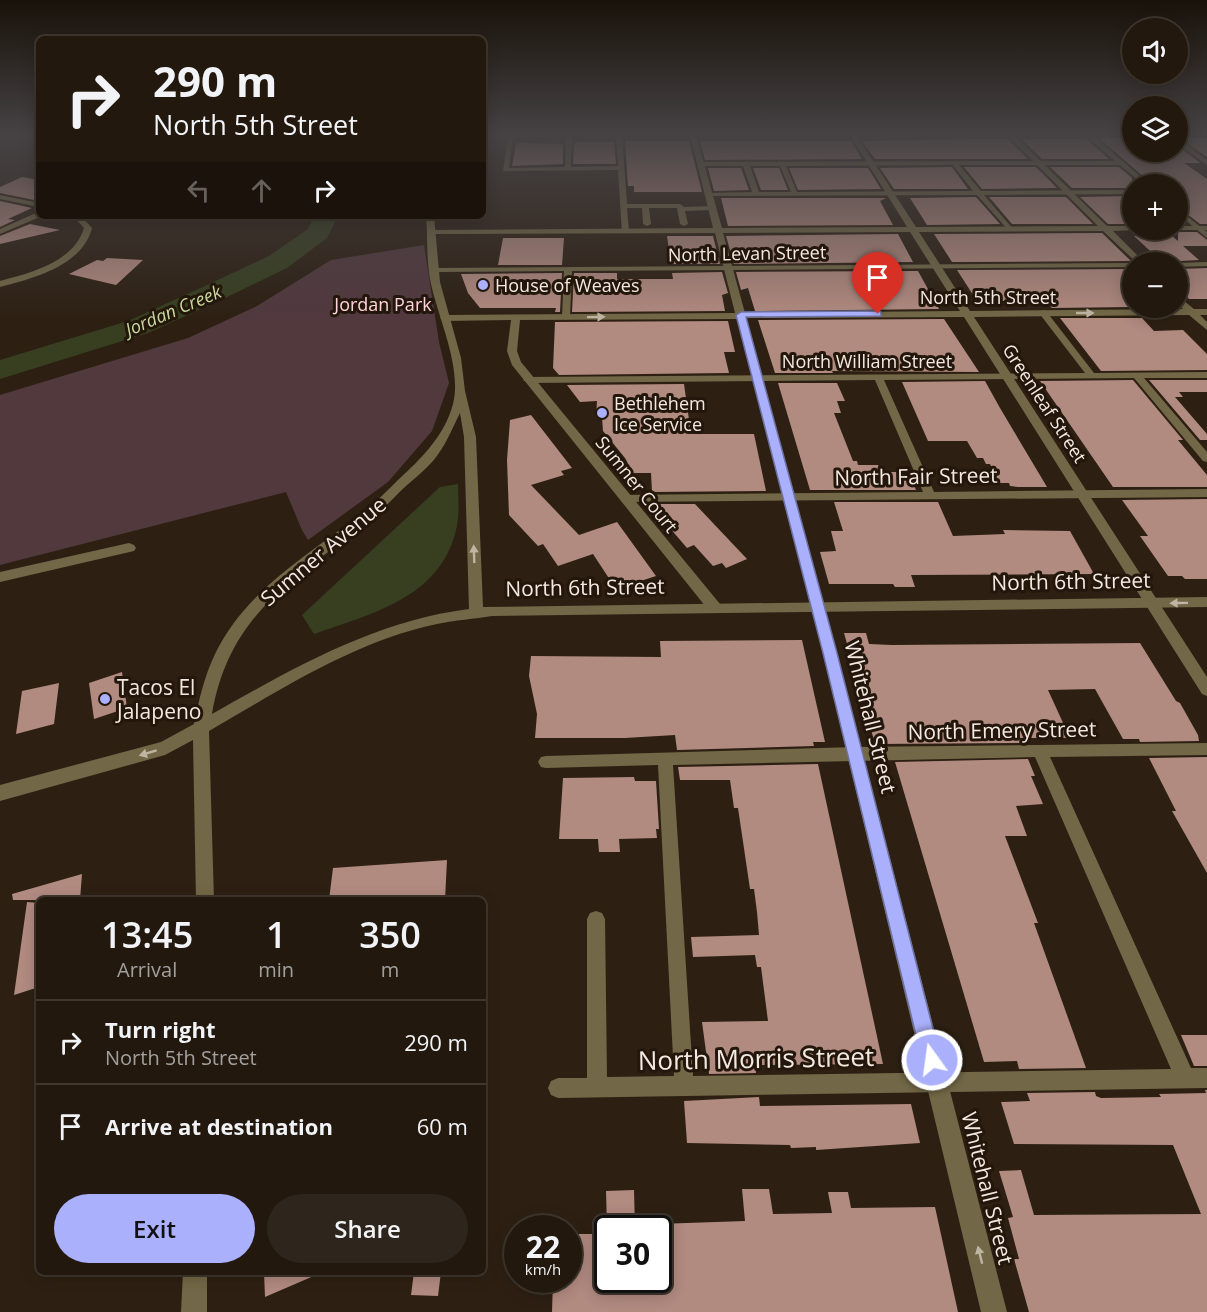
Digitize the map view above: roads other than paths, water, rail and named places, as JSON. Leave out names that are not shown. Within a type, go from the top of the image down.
[{"type":"street","name":"Whitehall Street","points":[[709,196],[855,753],[994,1312]]},
{"type":"street","name":"Greenleaf Street","points":[[890,196],[1207,690]]},
{"type":"street","points":[[1071,196],[1130,252]]},
{"type":"street","points":[[0,197],[36,204]]},
{"type":"street","points":[[0,284],[36,273],[72,253],[87,235],[88,228],[80,219]]},
{"type":"street","name":"Sumner Avenue","points":[[205,897],[201,729],[208,691],[222,655],[238,628],[262,599],[291,572],[369,514],[429,458],[452,420],[458,405],[460,388],[456,358],[434,270],[430,219]]},
{"type":"street","points":[[431,232],[1122,228]]},
{"type":"street","points":[[1188,309],[1207,327]]},
{"type":"street","name":"North 5th Street","points":[[445,318],[1207,312]]},
{"type":"street","name":"Sumner Court","points":[[516,317],[512,351],[516,363],[715,608]]},
{"type":"street","points":[[460,388],[466,406],[470,437],[476,612]]},
{"type":"street","points":[[0,577],[129,548]]},
{"type":"street","name":"North 6th Street","points":[[0,793],[165,748],[294,675],[354,645],[391,631],[438,618],[476,612],[817,606],[1207,603]]},
{"type":"street","points":[[194,1312],[195,1275]]},
{"type":"lane","points":[[622,196],[624,231]]},
{"type":"lane","points":[[983,196],[1009,229]]},
{"type":"lane","points":[[623,206],[712,208]]},
{"type":"lane","points":[[645,206],[647,224]]},
{"type":"lane","points":[[682,209],[684,224]]},
{"type":"lane","points":[[0,232],[36,215]]},
{"type":"lane","points":[[1188,218],[1202,228],[1207,236]]},
{"type":"lane","points":[[1188,265],[1207,264]]},
{"type":"lane","name":"North Levan Street","points":[[434,270],[1122,265]]},
{"type":"lane","points":[[566,317],[568,269]]},
{"type":"lane","points":[[1043,313],[1090,375]]},
{"type":"lane","points":[[1136,375],[1207,459]]},
{"type":"lane","name":"North William Street","points":[[528,380],[1207,375]]},
{"type":"lane","points":[[878,378],[930,495]]},
{"type":"lane","name":"North Fair Street","points":[[625,498],[1207,493]]},
{"type":"lane","name":"North Emery Street","points":[[546,762],[855,753],[1207,748]]},
{"type":"lane","points":[[1040,751],[1185,1078]]},
{"type":"lane","points":[[665,759],[684,1086]]},
{"type":"lane","points":[[596,919],[597,1088]]},
{"type":"lane","name":"North Morris Street","points":[[558,1088],[1207,1078]]},
{"type":"waterway","name":"Jordan Creek","points":[[0,370],[138,327],[215,292],[278,262],[318,233],[325,219]]},
{"type":"place","name":"House of Weaves","points":[[483,285]]},
{"type":"place","name":"Bethlehem Ice Service","points":[[602,413]]},
{"type":"place","name":"Tacos El Jalapeno","points":[[105,699]]},
{"type":"park label","name":"Jordan Park","points":[[383,304]]}]
